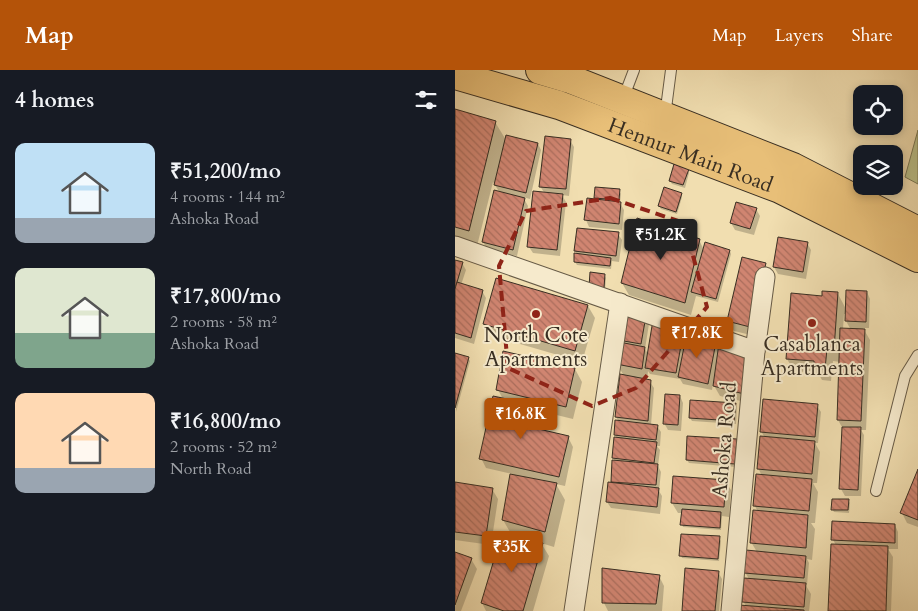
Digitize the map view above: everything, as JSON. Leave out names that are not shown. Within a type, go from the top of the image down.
[{"type":"main road","name":"Hennur Main Road","points":[[540,70],[570,79],[793,167],[918,231]]},
{"type":"main road","name":"Hennur Main Road","points":[[455,74],[559,105],[780,189],[918,258]]},
{"type":"street","points":[[455,246],[755,351]]},
{"type":"street","name":"Ashoka Road","points":[[731,611],[755,351],[765,277]]},
{"type":"street","points":[[574,611],[620,303]]},
{"type":"lane","points":[[622,100],[634,70]]},
{"type":"lane","points":[[665,116],[671,70]]},
{"type":"lane","points":[[876,491],[905,376],[918,355]]},
{"type":"highlighted area","points":[[610,198],[684,223],[707,307],[636,388],[592,406],[508,368],[499,266],[526,211]]},
{"type":"green space","points":[[918,130],[918,184],[905,177]]},
{"type":"building","points":[[455,109],[496,121],[469,231],[455,227]]},
{"type":"building","points":[[506,135],[538,143],[526,193],[494,185]]},
{"type":"building","points":[[545,136],[571,139],[566,189],[539,187]]},
{"type":"building","points":[[674,164],[689,169],[683,185],[669,181]]},
{"type":"building","points":[[595,187],[620,189],[619,200],[594,198]]},
{"type":"building","points":[[664,187],[682,193],[676,212],[658,206]]},
{"type":"building","points":[[494,190],[525,198],[513,250],[482,242]]},
{"type":"building","points":[[533,191],[563,194],[557,250],[527,247]]},
{"type":"building","points":[[587,198],[621,202],[619,224],[584,220]]},
{"type":"building","points":[[736,202],[757,208],[750,229],[730,223]]},
{"type":"building","points":[[637,218],[700,239],[685,303],[621,283]]},
{"type":"building","points":[[577,228],[619,232],[616,256],[574,251]]},
{"type":"building","points":[[778,237],[808,242],[803,272],[773,267]]},
{"type":"building","points":[[705,242],[730,250],[716,299],[691,292]]},
{"type":"building","points":[[574,253],[611,258],[610,266],[574,262]]},
{"type":"building","points":[[742,257],[766,263],[750,327],[727,321]]},
{"type":"building","points":[[455,260],[463,262],[455,289]]},
{"type":"building","points":[[590,272],[605,274],[604,288],[589,287]]},
{"type":"building","name":"North Cote Apartments","points":[[496,278],[588,305],[575,351],[483,324]]},
{"type":"building","points":[[457,282],[483,290],[471,338],[455,333],[455,289]]},
{"type":"building","points":[[846,290],[867,291],[866,322],[845,321]]},
{"type":"building","name":"Casablanca Apartments","points":[[822,291],[838,292],[834,350],[827,349],[825,369],[814,368],[814,361],[786,359],[791,293],[822,296]]},
{"type":"building","points":[[623,308],[646,316],[641,344],[618,340]]},
{"type":"building","points":[[653,320],[684,329],[676,373],[645,368]]},
{"type":"building","points":[[840,328],[865,329],[861,421],[837,420]]},
{"type":"building","points":[[687,332],[716,342],[708,384],[678,377]]},
{"type":"building","points":[[619,342],[645,347],[642,369],[616,364]]},
{"type":"building","points":[[719,343],[749,355],[744,394],[713,386]]},
{"type":"building","points":[[503,351],[575,368],[566,407],[496,390]]},
{"type":"building","points":[[455,353],[469,357],[455,408]]},
{"type":"building","points":[[620,374],[651,380],[648,421],[615,417]]},
{"type":"building","points":[[665,394],[680,395],[678,425],[663,424]]},
{"type":"building","points":[[493,396],[535,405],[530,427],[569,436],[559,477],[479,459]]},
{"type":"building","points":[[763,399],[818,404],[815,437],[760,432]]},
{"type":"building","points":[[690,400],[736,403],[734,421],[689,418]]},
{"type":"building","points":[[615,420],[658,425],[656,440],[614,435]]},
{"type":"building","points":[[842,427],[861,427],[858,490],[839,489]]},
{"type":"building","points":[[687,436],[737,439],[735,464],[686,460]]},
{"type":"building","points":[[760,436],[815,441],[812,474],[757,469]]},
{"type":"building","points":[[614,437],[657,442],[654,463],[612,458]]},
{"type":"building","points":[[612,460],[658,464],[656,485],[611,482]]},
{"type":"building","points":[[918,469],[918,520],[900,513]]},
{"type":"building","points":[[510,474],[557,483],[545,532],[502,520]]},
{"type":"building","points":[[756,474],[812,479],[809,511],[753,506]]},
{"type":"building","points":[[673,476],[726,480],[724,507],[671,503]]},
{"type":"building","points":[[455,482],[493,488],[486,536],[455,532]]},
{"type":"building","points":[[608,482],[659,488],[657,507],[606,502]]},
{"type":"building","points":[[832,499],[849,499],[848,510],[831,510]]},
{"type":"building","points":[[682,509],[721,512],[720,528],[680,525]]},
{"type":"building","points":[[753,510],[808,515],[806,548],[750,543]]},
{"type":"building","points":[[832,521],[895,524],[895,543],[831,540]]},
{"type":"building","points":[[502,533],[543,543],[523,611],[504,611],[481,603]]},
{"type":"building","points":[[681,534],[720,536],[718,559],[679,556]]},
{"type":"building","points":[[831,544],[888,546],[886,611],[828,611]]},
{"type":"building","points":[[746,550],[806,556],[804,578],[744,573]]},
{"type":"building","points":[[455,552],[472,558],[455,605]]},
{"type":"building","points":[[602,568],[660,575],[656,604],[602,603]]},
{"type":"building","points":[[685,568],[719,571],[715,611],[682,611]]},
{"type":"building","points":[[744,578],[806,583],[804,607],[742,602]]},
{"type":"building","points":[[739,605],[804,610],[804,611],[738,611]]},
{"type":"place","name":"North Cote Apartments","points":[[536,314]]},
{"type":"place","name":"Casablanca Apartments","points":[[812,323]]}]
